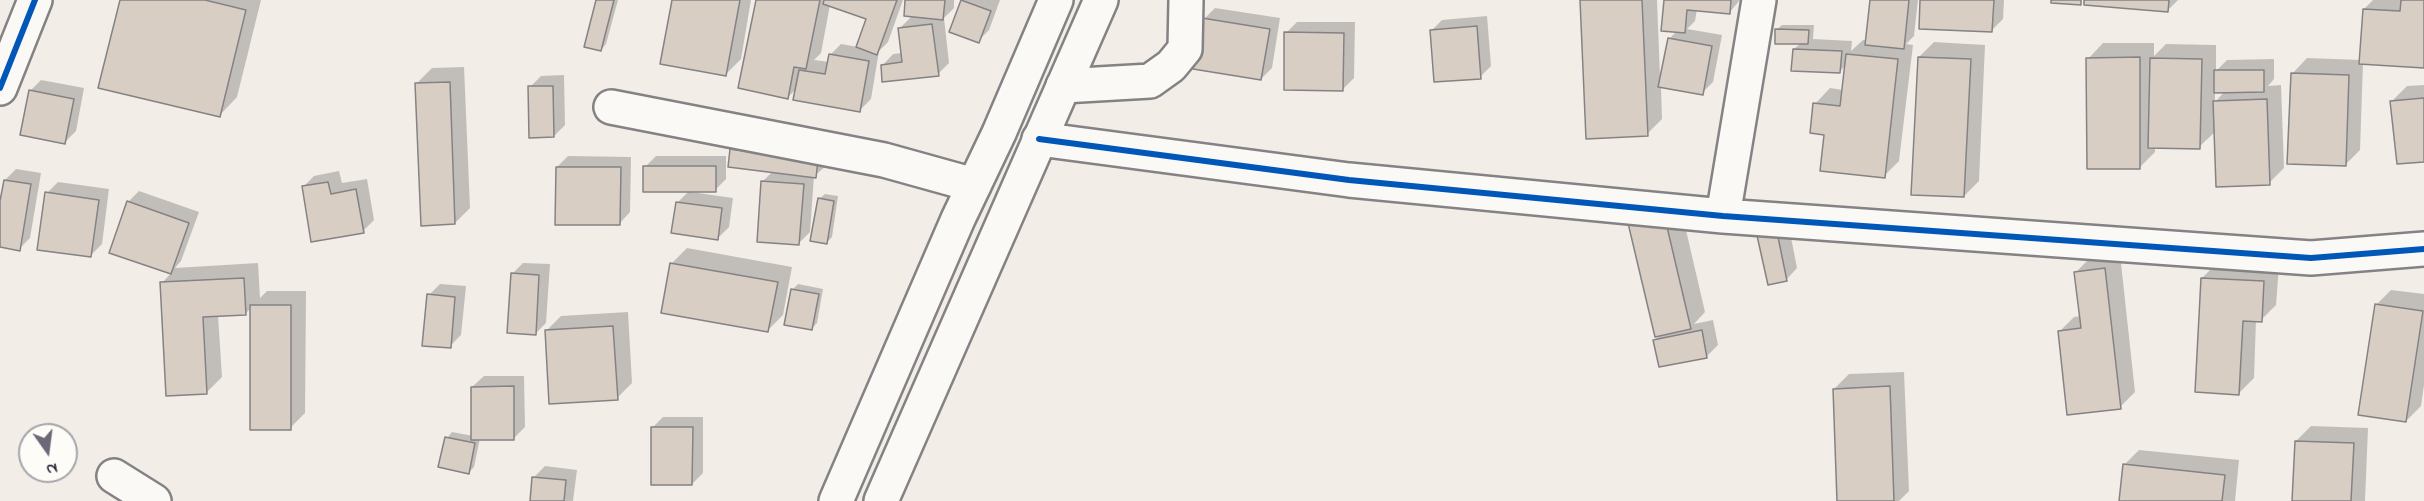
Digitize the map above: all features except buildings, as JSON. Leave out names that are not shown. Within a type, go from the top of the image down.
[{"type":"main road","points":[[0,88],[35,0]]},
{"type":"main road","points":[[836,501],[1056,0]]},
{"type":"main road","points":[[881,501],[1101,0]]},
{"type":"main road","points":[[1063,86],[1149,81],[1171,66],[1185,49],[1186,0]]},
{"type":"main road","points":[[1723,216],[1759,0]]},
{"type":"main road","points":[[611,107],[884,160],[974,185]]},
{"type":"main road","points":[[1039,139],[1349,180],[1723,216],[2311,258],[2424,249]]},
{"type":"main road","points":[[114,476],[154,501]]},
{"type":"cycle path","points":[[0,88],[35,0]]},
{"type":"cycle path","points":[[1039,139],[1349,180],[1723,216],[2311,258],[2424,249]]}]
